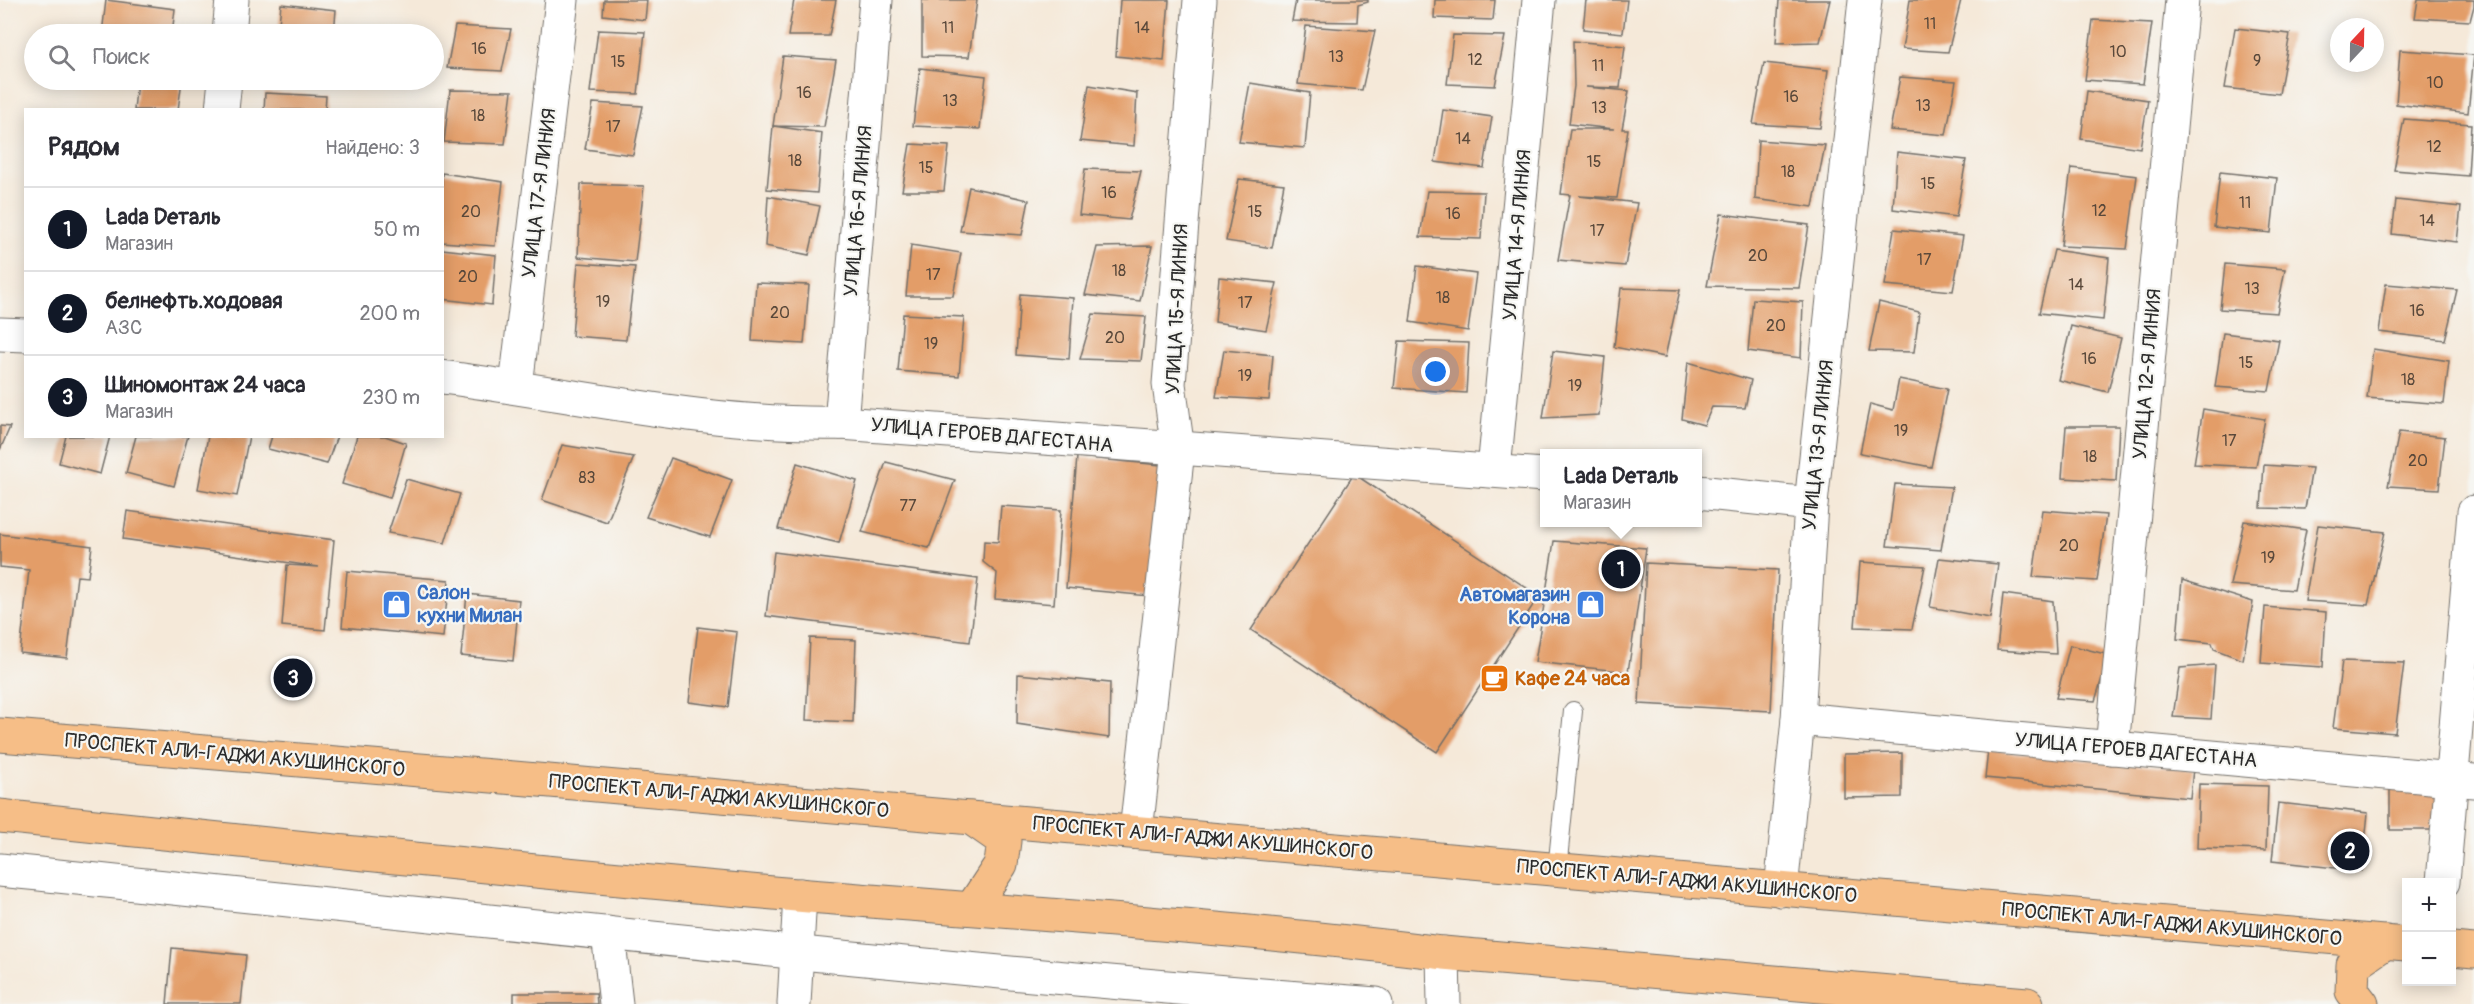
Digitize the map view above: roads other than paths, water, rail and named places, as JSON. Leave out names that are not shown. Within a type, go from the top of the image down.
[{"type":"main road","name":"ПРОСПЕКТ АЛИ-ГАДЖИ АКУШИНСКОГО","points":[[0,735],[2396,943]]},
{"type":"main road","points":[[0,816],[488,868],[972,908],[1366,944],[1809,995],[2027,1004]]},
{"type":"main road","points":[[971,818],[1004,841],[1001,864],[972,908]]},
{"type":"main road","points":[[2362,1004],[2352,991],[2353,965],[2396,943]]},
{"type":"main road","points":[[2456,949],[2474,951]]},
{"type":"street","points":[[230,24],[232,0]]},
{"type":"street","name":"УЛИЦА 17-Я ЛИНИЯ","points":[[516,386],[561,0]]},
{"type":"street","name":"УЛИЦА 16-Я ЛИНИЯ","points":[[841,423],[876,0]]},
{"type":"street","name":"УЛИЦА 15-Я ЛИНИЯ","points":[[1136,832],[1178,450],[1169,384],[1200,0]]},
{"type":"street","name":"УЛИЦА 14-Я ЛИНИЯ","points":[[1494,470],[1539,0]]},
{"type":"street","name":"УЛИЦА 13-Я ЛИНИЯ","points":[[1780,890],[1798,718],[1812,504],[1864,0]]},
{"type":"street","name":"УЛИЦА 12-Я ЛИНИЯ","points":[[2112,748],[2182,0]]},
{"type":"street","points":[[222,108],[224,90]]},
{"type":"street","points":[[0,334],[24,335]]},
{"type":"street","name":"УЛИЦА ГЕРОЕВ ДАГЕСТАНА","points":[[444,377],[516,386],[556,395],[787,424],[841,423],[1178,450],[1540,475]]},
{"type":"street","points":[[1702,492],[1812,504]]},
{"type":"street","points":[[2445,878],[2463,780],[2474,512]]},
{"type":"street","name":"УЛИЦА ГЕРОЕВ ДАГЕСТАНА","points":[[1798,718],[2463,780]]},
{"type":"street","points":[[0,870],[608,933],[1133,995],[1376,1004]]},
{"type":"street","points":[[794,1004],[800,895]]},
{"type":"street","points":[[608,933],[616,1004]]},
{"type":"street","points":[[1443,953],[1444,1004]]},
{"type":"lane","points":[[1557,870],[1573,711]]},
{"type":"place","name":"Lada Dеталь","points":[[1621,569]]},
{"type":"place","name":"Салон кухни Милан","points":[[396,604]]},
{"type":"place","name":"Автомагазин Корона","points":[[1591,605]]},
{"type":"place","name":"Шиномонтаж 24 часа","points":[[293,678]]},
{"type":"place","name":"Кафе 24 часа","points":[[1494,678]]},
{"type":"place","name":"белнефть.ходовая","points":[[2350,851]]}]
